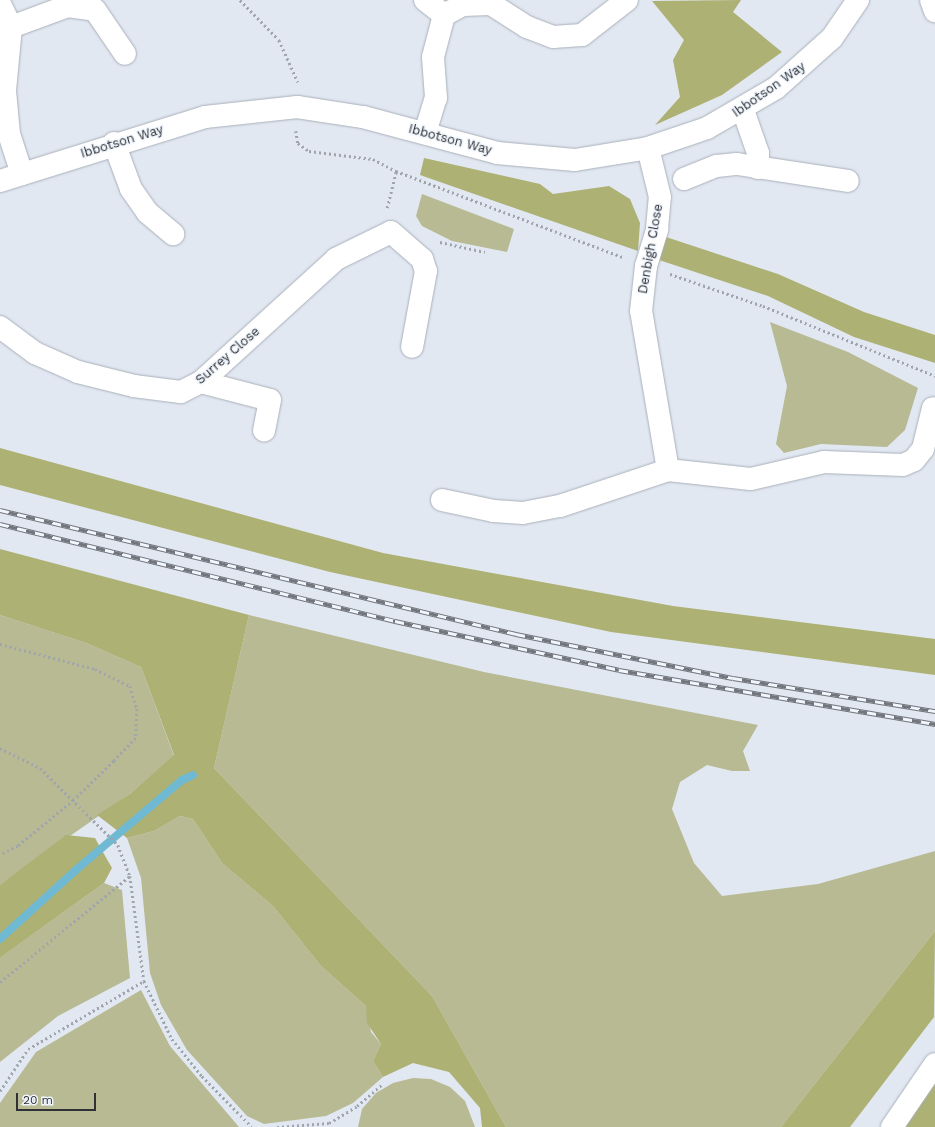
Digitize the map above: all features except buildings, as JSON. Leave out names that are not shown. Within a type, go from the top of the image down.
[{"type":"street","points":[[425,0],[444,16]]},
{"type":"street","points":[[426,133],[436,98],[433,56],[444,16],[463,5],[491,2],[527,28],[553,38],[582,35],[627,0]]},
{"type":"street","name":"Ibbotson Way","points":[[0,182],[114,143],[205,117],[297,107],[363,116],[497,153],[575,160],[648,148],[707,128],[743,110],[800,70],[832,38],[858,0]]},
{"type":"street","points":[[931,0],[935,11]]},
{"type":"street","points":[[0,4],[11,27],[5,91],[9,134],[22,174]]},
{"type":"street","points":[[11,27],[68,6],[95,10],[125,54]]},
{"type":"street","points":[[743,110],[758,153],[758,168]]},
{"type":"street","points":[[114,143],[131,189],[148,213],[173,234]]},
{"type":"street","name":"Denbigh Close","points":[[648,148],[660,197],[657,229],[646,266],[643,330],[661,416],[668,470]]},
{"type":"street","points":[[684,179],[717,166],[758,168],[848,181]]},
{"type":"street","points":[[388,224],[422,259],[426,271],[412,347]]},
{"type":"street","name":"Surrey Close","points":[[0,328],[35,353],[78,372],[134,386],[181,392],[201,382],[336,259],[388,224]]},
{"type":"street","points":[[201,382],[270,400],[264,430]]},
{"type":"street","points":[[442,500],[494,511],[523,513],[560,506],[668,470],[751,479],[824,462],[903,465],[914,460],[923,449],[932,408]]},
{"type":"street","points":[[892,1127],[935,1064]]},
{"type":"path","points":[[240,0],[279,40],[291,60],[298,80],[296,130],[298,143],[309,152],[342,152],[373,159],[396,171],[646,266],[763,306],[935,376]]},
{"type":"path","points":[[289,129],[296,130]]},
{"type":"path","points":[[388,224],[396,171]]},
{"type":"path","points":[[422,259],[435,241],[485,252]]},
{"type":"path","points":[[0,644],[95,669],[130,686],[137,710],[136,738],[74,800],[18,846],[0,855]]},
{"type":"path","points":[[0,748],[40,768],[102,826],[118,845],[130,876],[144,981],[172,1039],[202,1076],[252,1127]]},
{"type":"path","points":[[0,982],[130,876]]},
{"type":"path","points":[[0,1091],[28,1049],[144,981]]},
{"type":"path","points":[[277,1127],[329,1123],[357,1106],[382,1084]]},
{"type":"green space","points":[[741,0],[733,12],[782,52],[722,95],[655,125],[680,97],[673,60],[684,40],[652,1]]},
{"type":"green space","points":[[424,158],[540,184],[553,194],[609,186],[630,199],[640,223],[638,251],[420,175]]},
{"type":"green space","points":[[422,194],[514,229],[507,252],[452,241],[422,226],[416,216]]},
{"type":"green space","points":[[666,237],[778,274],[864,312],[935,335],[935,363],[854,337],[768,296],[659,260]]},
{"type":"green space","points":[[770,322],[848,352],[918,388],[905,430],[887,447],[821,444],[784,453],[776,444],[787,386]]},
{"type":"green space","points":[[0,448],[383,553],[673,606],[935,639],[935,675],[611,632],[330,572],[0,485]]},
{"type":"green space","points":[[0,549],[249,615],[214,768],[432,996],[506,1127],[482,1127],[480,1108],[449,1072],[413,1063],[383,1077],[373,1061],[381,1044],[367,1023],[366,1006],[321,966],[273,906],[222,863],[193,819],[180,816],[154,831],[127,838],[97,815],[130,794],[174,755],[141,667],[86,643],[0,615]]},
{"type":"green space","points":[[0,615],[86,643],[141,667],[174,756],[130,794],[0,885]]},
{"type":"green space","points":[[249,615],[484,672],[758,725],[743,751],[750,771],[732,771],[707,765],[680,782],[672,809],[694,863],[722,896],[818,884],[935,851],[935,931],[781,1127],[506,1127],[432,996],[214,768]]},
{"type":"green space","points":[[180,816],[193,819],[222,863],[273,906],[321,966],[366,1006],[371,1032],[381,1044],[373,1061],[383,1077],[353,1103],[326,1116],[264,1124],[247,1116],[187,1050],[161,1005],[150,973],[141,878],[127,838],[154,831]]},
{"type":"green space","points":[[66,835],[95,838],[112,868],[104,883],[0,958],[0,885]]},
{"type":"green space","points":[[104,883],[122,890],[130,978],[58,1016],[0,1062],[0,958]]},
{"type":"green space","points":[[935,931],[934,1017],[850,1127],[781,1127]]},
{"type":"green space","points":[[141,990],[170,1046],[239,1127],[0,1127],[0,1103],[36,1052]]},
{"type":"green space","points":[[935,1073],[935,1127],[891,1127]]},
{"type":"green space","points":[[413,1078],[431,1079],[450,1087],[465,1101],[475,1127],[358,1127],[362,1109],[376,1093],[393,1083]]},
{"type":"waterway","points":[[0,939],[77,869],[182,780],[193,775]]},
{"type":"railway","points":[[0,510],[516,634],[733,678],[935,711]]},
{"type":"railway","points":[[0,524],[395,621],[619,670],[935,724]]}]
